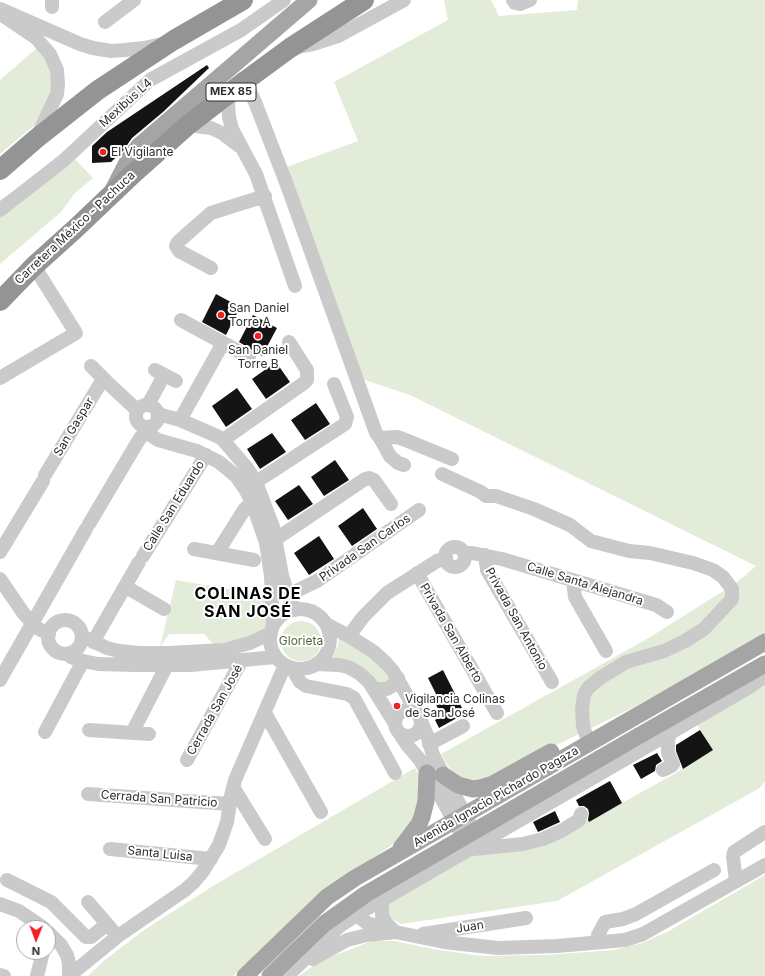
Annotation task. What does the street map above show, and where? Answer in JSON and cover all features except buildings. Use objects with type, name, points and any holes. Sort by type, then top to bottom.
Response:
[{"type":"highway","name":"Carretera México - Pachuca","points":[[0,301],[34,266],[188,125],[290,48],[364,0]]},
{"type":"highway","points":[[0,170],[37,138],[98,90],[232,3]]},
{"type":"main road","points":[[109,197],[129,159],[139,146],[309,0]]},
{"type":"main road","name":"Avenida Ignacio Pichardo Pagaza","points":[[245,976],[327,897],[355,878],[765,642]]},
{"type":"main road","name":"Avenida Ignacio Pichardo Pagaza","points":[[270,976],[308,939],[355,908],[765,664]]},
{"type":"main road","points":[[395,855],[409,838],[422,817],[435,774],[458,785],[473,789],[480,788],[493,784],[586,735],[632,718]]},
{"type":"main road","points":[[327,897],[355,908],[355,878]]},
{"type":"street","points":[[105,22],[134,0]]},
{"type":"street","name":"Mexibús L4","points":[[0,201],[61,155],[143,77],[237,23],[273,0]]},
{"type":"street","name":"Mexibús L4","points":[[0,210],[62,161],[150,80],[241,30],[284,0]]},
{"type":"street","points":[[290,48],[313,44],[338,36],[404,0]]},
{"type":"street","points":[[512,0],[515,3],[520,4],[530,0]]},
{"type":"street","points":[[0,9],[80,44],[93,48],[110,51],[125,50],[144,48],[174,40]]},
{"type":"street","points":[[0,13],[36,38],[50,54],[57,70],[58,84],[56,94],[37,138]]},
{"type":"street","points":[[295,286],[265,196],[256,174],[232,129],[228,104],[238,86],[255,102],[287,185],[376,433],[394,460],[404,465]]},
{"type":"street","points":[[188,125],[211,128],[222,133],[243,149]]},
{"type":"street","points":[[211,268],[179,251],[176,246],[178,242],[211,213],[265,196]]},
{"type":"street","points":[[0,378],[76,333],[34,266]]},
{"type":"street","points":[[181,320],[249,357]]},
{"type":"street","points":[[219,462],[226,444],[307,380],[307,370],[289,342]]},
{"type":"street","points":[[180,420],[223,343]]},
{"type":"street","points":[[91,366],[103,379],[148,409],[180,420],[226,444],[239,458],[256,482],[276,539],[270,643],[284,663],[300,682],[306,686],[347,694],[354,698],[395,773]]},
{"type":"street","points":[[165,376],[148,409],[135,417],[136,421],[158,440],[206,455],[219,462],[236,476],[246,489],[252,502],[275,564],[295,610]]},
{"type":"street","name":"San Gaspar","points":[[0,552],[103,379]]},
{"type":"street","points":[[256,482],[345,424],[347,417],[334,384]]},
{"type":"street","points":[[0,680],[140,438],[145,430],[157,421],[148,409]]},
{"type":"street","points":[[380,438],[397,437],[452,459]]},
{"type":"street","name":"Calle San Eduardo","points":[[88,639],[126,587],[141,559],[206,455]]},
{"type":"street","points":[[442,474],[486,496],[496,496],[534,509],[570,525],[592,541],[629,551],[650,553],[704,566],[718,573],[732,589],[732,599],[704,629],[685,641],[664,651],[626,662],[600,678],[588,688],[584,695],[582,709],[583,726],[586,735]]},
{"type":"street","points":[[276,539],[365,479],[369,478],[374,480],[391,504]]},
{"type":"street","points":[[217,553],[244,510],[252,502]]},
{"type":"street","name":"Privada San Carlos","points":[[288,595],[317,581],[419,510]]},
{"type":"street","name":"Calle Santa Alejandra","points":[[417,573],[437,561],[446,558],[447,552],[451,548],[457,547],[464,552],[472,552],[502,559],[656,605],[666,612]]},
{"type":"street","points":[[194,549],[254,560]]},
{"type":"street","name":"Privada San Antonio","points":[[485,555],[487,570],[552,682]]},
{"type":"street","points":[[349,636],[374,605],[387,593],[417,573]]},
{"type":"street","name":"Privada San Alberto","points":[[417,573],[497,713]]},
{"type":"street","points":[[0,579],[21,610],[32,623],[42,632],[49,634]]},
{"type":"street","points":[[572,580],[575,597],[606,651]]},
{"type":"street","points":[[126,587],[164,609]]},
{"type":"street","points":[[88,639],[82,642],[79,648],[74,652],[63,654],[55,650],[50,643],[49,634],[54,625],[63,620],[74,622],[88,639],[107,648],[127,653],[192,653],[238,647],[272,629],[282,615],[295,610],[304,610],[313,613],[320,617],[326,624],[349,636],[374,652],[386,663],[398,678],[419,717],[433,755],[435,774]]},
{"type":"street","points":[[68,654],[71,657],[82,661],[120,665],[213,664],[242,660],[284,663],[300,669],[309,668],[323,658],[328,650],[330,642],[326,624]]},
{"type":"street","name":"Cerrada San José","points":[[187,760],[242,660]]},
{"type":"street","points":[[45,732],[82,661]]},
{"type":"street","points":[[69,976],[118,936],[185,890],[194,882],[211,859],[224,832],[233,787],[265,713],[284,663]]},
{"type":"street","points":[[316,664],[331,664],[348,667],[365,678],[373,688],[408,746],[435,774],[460,818],[469,839],[524,844],[543,839],[563,830],[579,820],[581,814]]},
{"type":"street","points":[[132,733],[167,665]]},
{"type":"street","name":"Avenida Ignacio Pichardo Pagaza","points":[[292,972],[341,925],[355,908],[382,900],[469,839],[511,825],[748,688],[765,676]]},
{"type":"street","points":[[373,688],[387,688],[395,683],[398,678]]},
{"type":"street","points":[[412,710],[419,717],[421,726],[415,734],[405,736],[397,728],[399,713],[412,710]]},
{"type":"street","points":[[265,713],[322,811]]},
{"type":"street","points":[[429,744],[463,726]]},
{"type":"street","points":[[89,730],[150,734]]},
{"type":"street","points":[[664,770],[673,764],[668,753],[670,733]]},
{"type":"street","points":[[648,746],[656,747],[668,753]]},
{"type":"street","points":[[233,787],[265,839]]},
{"type":"street","name":"Cerrada San Patricio","points":[[88,794],[230,804]]},
{"type":"street","points":[[511,825],[510,833],[512,837],[517,842],[524,844]]},
{"type":"street","points":[[736,881],[733,857],[734,852],[765,832]]},
{"type":"street","name":"Santa Luisa","points":[[110,849],[211,859]]},
{"type":"street","points":[[355,908],[367,923],[397,932],[444,942],[498,948],[557,946],[625,940],[643,934],[765,865]]},
{"type":"street","points":[[598,942],[598,935],[605,922],[623,919],[636,914],[714,870]]},
{"type":"street","points":[[8,880],[51,902],[86,937],[92,937],[107,924]]},
{"type":"street","points":[[382,900],[382,916],[386,923],[397,932]]},
{"type":"street","points":[[88,902],[118,936]]},
{"type":"street","points":[[0,904],[19,911],[32,920]]},
{"type":"street","name":"Juan","points":[[414,936],[526,918]]},
{"type":"street","points":[[292,972],[347,940],[368,935],[397,932]]},
{"type":"street","points":[[56,941],[69,960],[69,976]]},
{"type":"street","points":[[61,946],[79,954],[93,955]]},
{"type":"street","points":[[37,976],[41,960]]},
{"type":"street","points":[[0,975],[4,976]]},
{"type":"green space","points":[[444,0],[491,0],[499,16],[577,10],[578,0],[765,0],[765,635],[634,707],[477,784],[455,777],[441,754],[647,639],[736,583],[756,566],[410,395],[362,379],[287,167],[358,141],[334,82],[448,20]]},
{"type":"green space","points":[[37,48],[46,53],[56,77],[45,116],[0,154],[0,80]]},
{"type":"green space","points":[[72,156],[93,178],[75,193],[61,212],[0,264],[0,200]]},
{"type":"green space","points":[[176,580],[269,596],[270,623],[266,632],[243,641],[214,645],[204,634],[169,634],[160,647]]},
{"type":"green space","name":"Glorieta","points":[[305,621],[312,624],[318,630],[321,641],[320,649],[312,658],[305,661],[297,661],[290,658],[282,649],[281,637],[284,630],[293,622]]},
{"type":"green space","points":[[339,635],[366,653],[392,677],[385,687],[332,660],[338,645]]},
{"type":"green space","points":[[765,681],[765,782],[758,789],[557,901],[401,924],[388,916],[389,901],[473,854],[542,842],[622,803],[683,769],[713,750],[697,724]]},
{"type":"green space","points":[[415,768],[420,777],[422,802],[414,822],[399,840],[316,898],[233,976],[88,976],[105,960],[144,930],[213,886]]},
{"type":"green space","points":[[765,875],[765,976],[299,976],[320,961],[372,941],[395,941],[433,949],[481,956],[546,955],[614,950],[642,943],[667,932]]},
{"type":"place","name":"El Vigilante","points":[[103,152]]},
{"type":"place","name":"San Daniel Torre A","points":[[221,315]]},
{"type":"place","name":"San Daniel Torre B","points":[[258,336]]},
{"type":"place","name":"Vigilancia Colinas de San José","points":[[397,706]]},
{"type":"district","name":"COLINAS DE SAN JOSÉ","points":[[248,603]]}]
